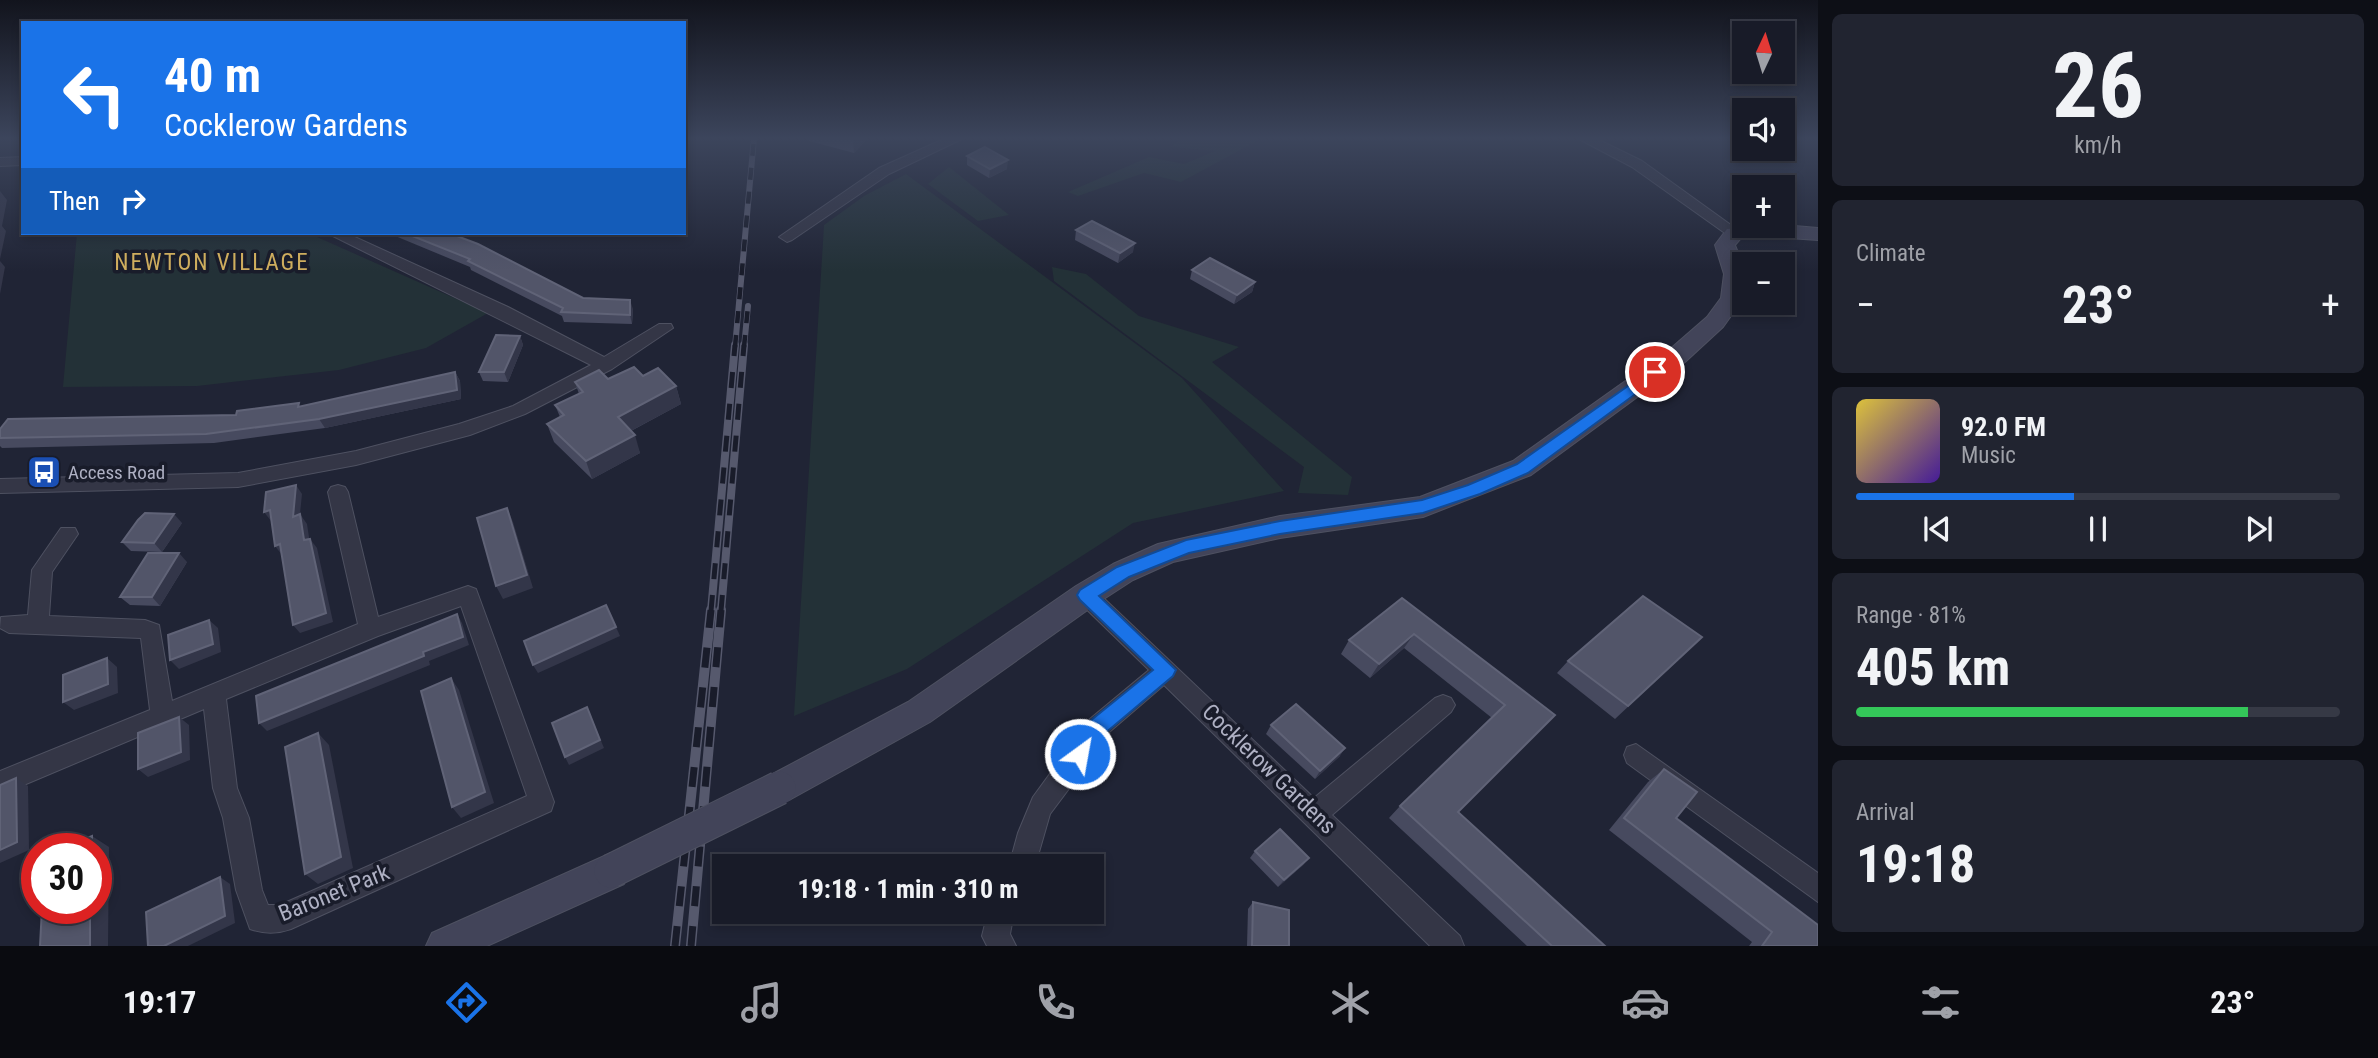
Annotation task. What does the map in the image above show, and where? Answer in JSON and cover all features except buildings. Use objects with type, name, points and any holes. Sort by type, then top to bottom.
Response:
[{"type":"main road","points":[[1795,232],[1818,234]]},
{"type":"main road","points":[[445,946],[611,871],[779,788],[919,712],[1086,595],[1123,572],[1168,552],[1280,527],[1423,507],[1522,468],[1677,356],[1715,322],[1732,299],[1735,274],[1725,245],[1732,236]]},
{"type":"street","points":[[787,237],[868,182]]},
{"type":"street","points":[[1663,182],[1732,232]]},
{"type":"street","points":[[338,235],[502,311],[606,365]]},
{"type":"street","points":[[0,486],[238,480],[343,460],[463,430],[519,410],[606,365],[665,328]]},
{"type":"street","points":[[0,783],[370,629],[338,492]]},
{"type":"street","points":[[38,624],[42,570],[68,534]]},
{"type":"street","name":"Cocklerow Gardens","points":[[1086,595],[1450,946]]},
{"type":"street","name":"Baronet Park","points":[[214,692],[225,788],[236,818],[249,890],[260,919],[281,919],[541,802],[468,596],[370,629]]},
{"type":"street","points":[[9,624],[145,629],[151,632],[162,714]]},
{"type":"street","points":[[1025,854],[1035,816],[1055,780],[1080,754],[1081,741],[1166,670]]},
{"type":"street","points":[[1315,814],[1443,705]]},
{"type":"street","points":[[1636,755],[1818,889]]},
{"type":"street","points":[[998,924],[996,936],[1002,946]]},
{"type":"shaded area","points":[[890,182],[917,182],[1182,378],[1284,491],[1133,523],[907,669],[794,716],[824,225],[864,196]]},
{"type":"shaded area","points":[[968,182],[1009,215],[978,221],[928,184]]},
{"type":"shaded area","points":[[1091,182],[1118,182],[1078,196],[1068,192]]},
{"type":"shaded area","points":[[77,235],[312,235],[488,313],[426,348],[339,370],[197,386],[63,387]]},
{"type":"shaded area","points":[[1052,267],[1086,274],[1139,316],[1239,347],[1212,362],[1352,477],[1348,495],[1298,493],[1304,467],[1054,281]]},
{"type":"railway","points":[[735,347],[750,182]]},
{"type":"railway","points":[[744,347],[748,306]]},
{"type":"railway","points":[[711,611],[735,345]]},
{"type":"railway","points":[[721,611],[744,345]]},
{"type":"railway","points":[[675,946],[711,610]]},
{"type":"railway","points":[[691,946],[721,610]]},
{"type":"place","name":"Access Road","points":[[44,472]]},
{"type":"district","name":"NEWTON VILLAGE","points":[[212,262]]},
{"type":"route","points":[[1080,754],[1081,741],[1166,670],[1086,595],[1123,572],[1168,552],[1205,541],[1280,527],[1423,507],[1474,489],[1522,468],[1655,372]]}]
